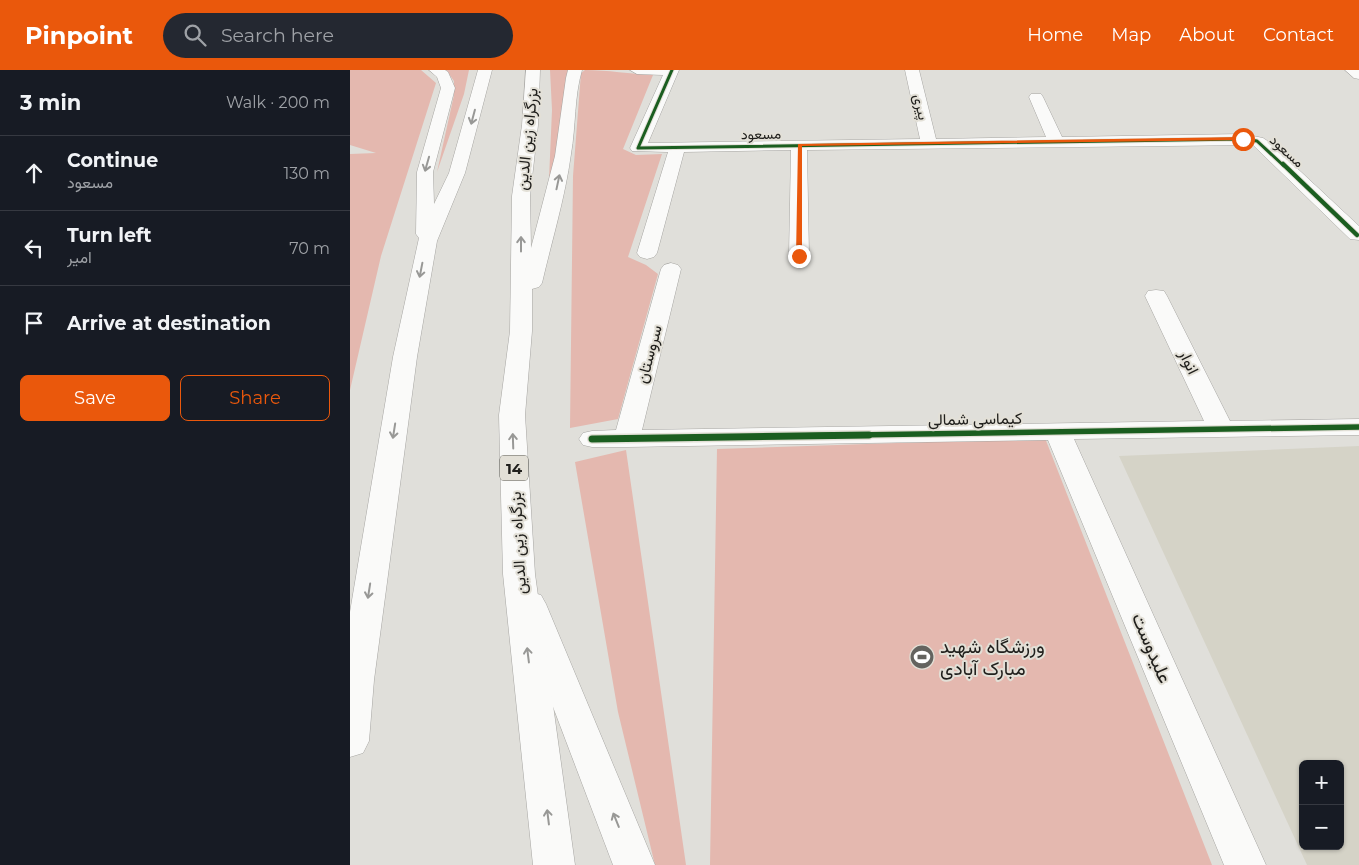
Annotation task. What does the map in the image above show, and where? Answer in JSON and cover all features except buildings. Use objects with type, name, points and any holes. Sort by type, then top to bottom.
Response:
[{"type":"main road","points":[[350,741],[356,680],[405,358],[427,241],[425,172],[448,88],[443,75],[436,70]]},
{"type":"main road","points":[[427,241],[457,173],[486,70]]},
{"type":"main road","name":"بزرگراه زین الدین","points":[[533,70],[530,125],[521,196],[521,331],[512,416],[518,574],[554,865]]},
{"type":"main road","points":[[521,331],[567,136],[569,92],[575,70]]},
{"type":"main road","points":[[637,70],[672,71]]},
{"type":"main road","name":"پیری","points":[[912,70],[929,143]]},
{"type":"main road","points":[[1352,70],[1359,75]]},
{"type":"main road","name":"مسعود","points":[[672,71],[638,148],[1243,139],[1257,141],[1263,145],[1357,235]]},
{"type":"main road","points":[[1036,97],[1056,142]]},
{"type":"main road","points":[[799,145],[799,256]]},
{"type":"main road","points":[[647,252],[677,148]]},
{"type":"main road","name":"سروستان","points":[[627,438],[671,269]]},
{"type":"main road","name":"انوار","points":[[1156,296],[1221,429]]},
{"type":"main road","name":"کیماسی شمالی","points":[[592,439],[1359,427]]},
{"type":"main road","name":"علیدوست","points":[[1058,432],[1245,865]]},
{"type":"main road","points":[[518,574],[634,865]]},
{"type":"shaded area","points":[[350,70],[421,70],[436,83],[381,256],[350,390],[350,154],[376,153],[350,145]]},
{"type":"shaded area","points":[[446,70],[469,70],[464,94],[437,172],[454,95],[454,81]]},
{"type":"shaded area","points":[[550,70],[571,70],[558,150],[549,179],[552,110]]},
{"type":"shaded area","points":[[585,70],[653,75],[623,149],[636,155],[662,154],[628,257],[646,265],[658,274],[618,419],[570,428],[573,176],[581,73]]},
{"type":"shaded area","name":"ورزشگاه شهید مبارک آبادی","points":[[1045,438],[1212,865],[710,865],[717,449]]},
{"type":"shaded area","points":[[1359,446],[1359,865],[1307,865],[1300,850],[1344,850],[1344,760],[1299,760],[1299,848],[1119,456]]},
{"type":"shaded area","points":[[626,450],[686,865],[655,865],[618,712],[575,462]]},
{"type":"cycle path","points":[[672,70],[638,148],[1243,139],[1257,141],[1263,145],[1357,235]]},
{"type":"cycle path","points":[[592,439],[1359,427]]},
{"type":"place","name":"ورزشگاه شهید مبارک آبادی","points":[[922,657]]},
{"type":"route","points":[[799,256],[799,145],[1243,139]]}]
